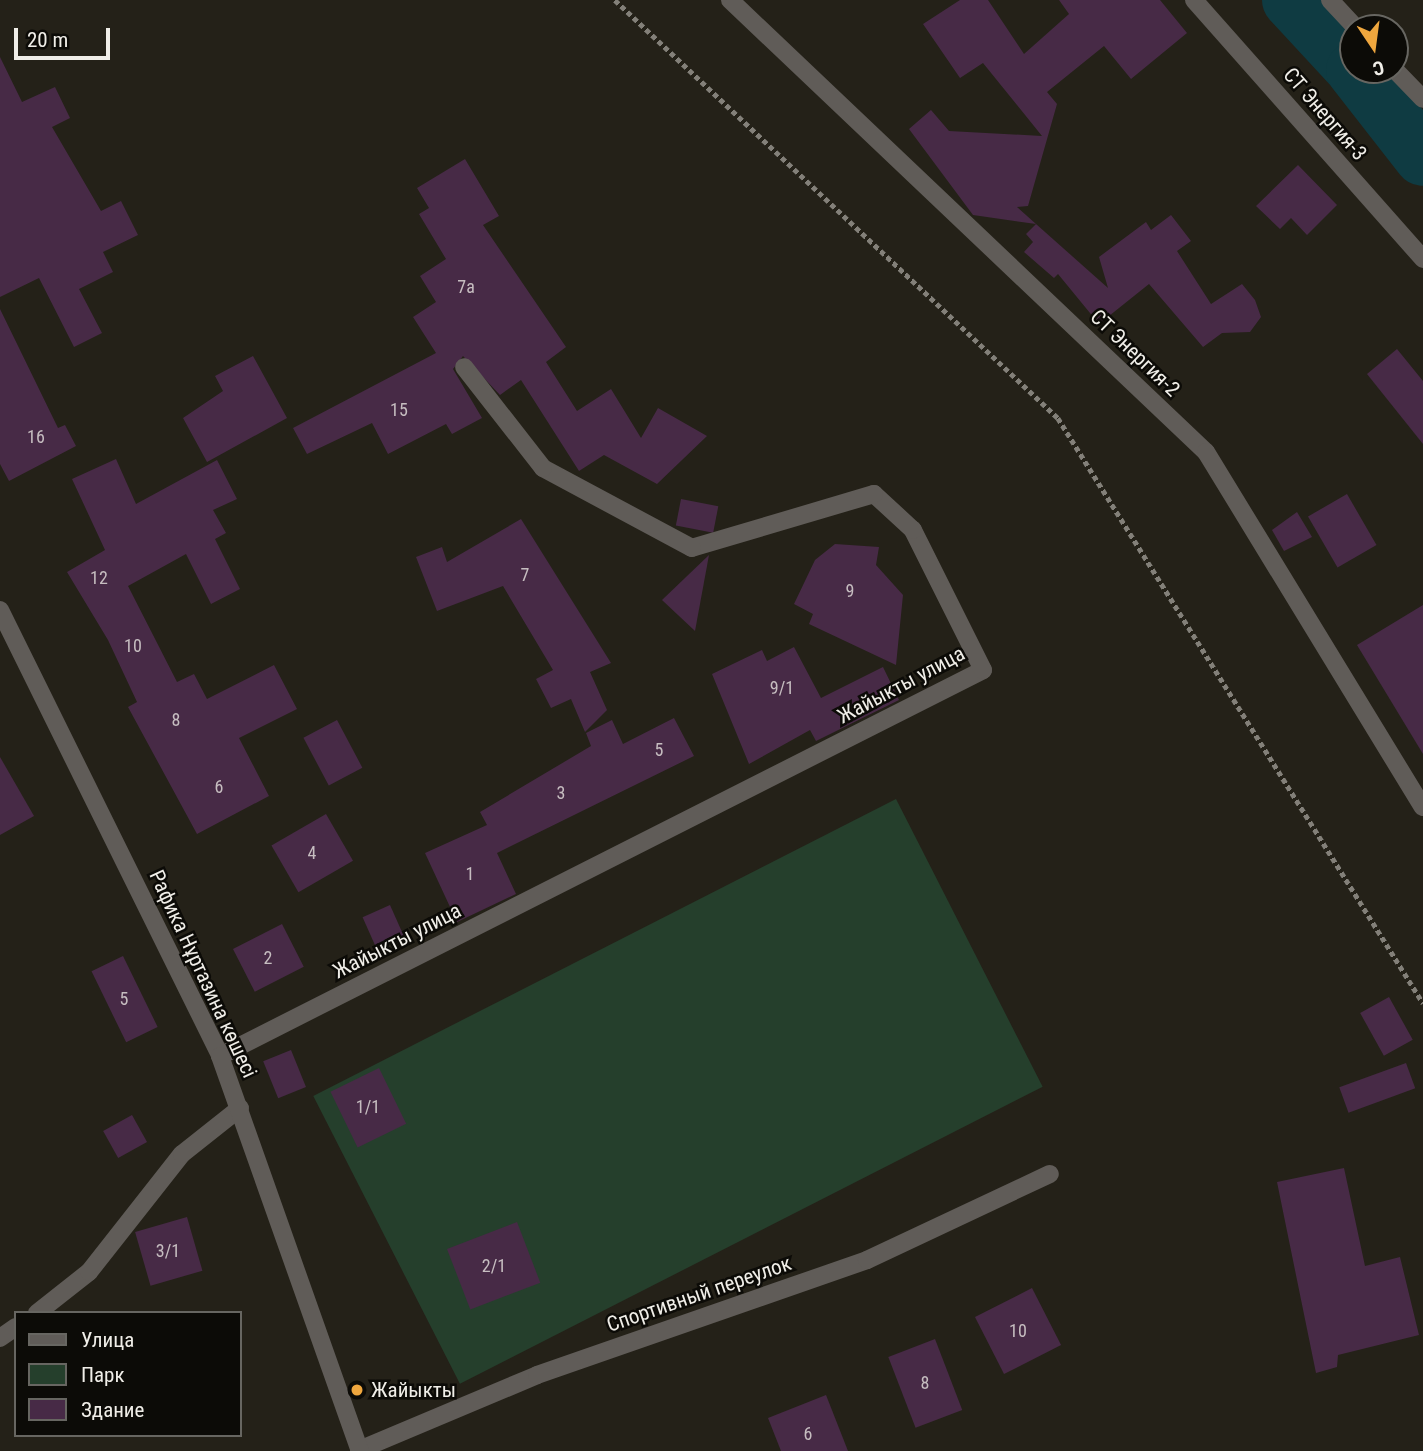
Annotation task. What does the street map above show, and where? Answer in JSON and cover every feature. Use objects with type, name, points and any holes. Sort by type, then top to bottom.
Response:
[{"type":"street","name":"СТ Энергия-2","points":[[730,0],[1206,452],[1423,807]]},
{"type":"street","name":"СТ Энергия-3","points":[[1194,0],[1423,259]]},
{"type":"street","points":[[1330,0],[1343,14]]},
{"type":"street","points":[[1409,84],[1423,99]]},
{"type":"street","name":"Жайыкты улица","points":[[220,1056],[983,670],[913,530],[874,494],[692,548],[543,468],[464,367]]},
{"type":"street","name":"Рафика Нұртазина көшесі","points":[[0,610],[220,1056],[360,1450]]},
{"type":"street","points":[[40,1311],[89,1272],[182,1154],[240,1108]]},
{"type":"street","name":"Спортивный переулок","points":[[360,1450],[537,1376],[867,1260],[1050,1174]]},
{"type":"path","points":[[615,0],[1037,400],[1082,449],[1181,624],[1423,1003]]},
{"type":"green space","points":[[896,799],[1043,1087],[460,1384],[313,1096]]},
{"type":"building","points":[[960,0],[988,0],[1024,54],[1069,14],[1059,0],[1160,0],[1187,33],[1131,79],[1104,46],[1047,92],[1057,104],[1028,206],[1017,207],[1036,224],[973,215],[909,129],[931,110],[949,131],[1042,136],[983,63],[960,78],[923,24]]},
{"type":"building","points":[[0,57],[22,102],[55,87],[70,118],[52,127],[101,211],[121,201],[138,235],[103,252],[113,272],[79,289],[102,333],[74,347],[39,278],[0,297]]},
{"type":"building","points":[[465,159],[499,216],[483,225],[566,347],[546,362],[577,411],[611,389],[641,438],[658,408],[707,436],[657,484],[604,455],[579,471],[521,380],[500,395],[463,356],[453,369],[482,418],[452,434],[446,424],[388,454],[372,423],[307,454],[293,428],[436,353],[413,317],[436,302],[420,276],[446,259],[419,214],[429,208],[417,188]]},
{"type":"building","points":[[1298,165],[1337,205],[1307,235],[1291,218],[1280,229],[1256,206]]},
{"type":"building","points":[[1171,215],[1191,241],[1177,251],[1211,304],[1242,284],[1255,300],[1261,317],[1250,332],[1222,333],[1203,347],[1149,284],[1099,324],[1058,274],[1054,278],[1024,252],[1033,242],[1026,234],[1036,224],[1108,288],[1099,257],[1146,222],[1151,230]]},
{"type":"building","points":[[0,309],[58,428],[65,425],[76,446],[9,481],[0,464]]},
{"type":"building","points":[[1397,349],[1423,381],[1423,444],[1367,374]]},
{"type":"building","points":[[253,356],[287,418],[207,462],[183,418],[223,391],[215,376]]},
{"type":"building","points":[[116,459],[136,504],[217,460],[237,499],[213,510],[226,533],[215,539],[240,589],[211,604],[186,554],[128,586],[177,682],[194,674],[207,699],[274,665],[297,709],[239,738],[269,796],[197,834],[128,707],[137,702],[108,640],[67,572],[105,550],[72,479]]},
{"type":"building","points":[[1347,494],[1376,545],[1338,568],[1308,516]]},
{"type":"building","points":[[681,499],[718,506],[713,533],[676,526]]},
{"type":"building","points":[[1297,512],[1312,537],[1284,551],[1272,530]]},
{"type":"building","points":[[521,519],[611,663],[590,672],[607,710],[585,732],[571,699],[551,708],[536,679],[553,670],[503,586],[437,611],[416,557],[442,547],[447,562]]},
{"type":"building","points":[[835,544],[879,547],[876,565],[903,595],[896,665],[809,624],[813,614],[794,604],[815,560]]},
{"type":"building","points":[[709,555],[695,631],[662,600]]},
{"type":"building","points":[[1423,605],[1423,754],[1357,645]]},
{"type":"building","points":[[794,647],[821,698],[883,667],[899,700],[816,741],[810,730],[749,764],[712,674],[762,650],[767,661]]},
{"type":"building","points":[[674,718],[694,756],[497,853],[516,894],[457,922],[425,853],[487,825],[480,812],[591,746],[586,733],[612,720],[623,744]]},
{"type":"building","points":[[337,720],[362,768],[329,786],[303,738]]},
{"type":"building","points":[[0,757],[34,816],[0,835]]},
{"type":"building","points":[[326,814],[353,861],[298,892],[271,846]]},
{"type":"building","points":[[390,905],[404,937],[377,949],[363,917]]},
{"type":"building","points":[[282,924],[304,967],[255,992],[233,949]]},
{"type":"building","points":[[123,956],[158,1027],[126,1042],[92,971]]},
{"type":"building","points":[[1389,997],[1413,1040],[1384,1056],[1360,1013]]},
{"type":"building","points":[[291,1050],[306,1087],[278,1098],[263,1061]]},
{"type":"building","points":[[1406,1063],[1415,1088],[1349,1113],[1339,1087]]},
{"type":"building","points":[[379,1068],[406,1124],[358,1147],[330,1092]]},
{"type":"building","points":[[132,1115],[147,1142],[118,1158],[103,1131]]},
{"type":"building","points":[[1344,1168],[1365,1266],[1400,1257],[1419,1335],[1338,1355],[1337,1367],[1316,1373],[1277,1182]]},
{"type":"building","points":[[187,1217],[202,1271],[151,1286],[135,1232]]},
{"type":"building","points":[[517,1222],[540,1283],[470,1310],[447,1249]]},
{"type":"building","points":[[1032,1288],[1061,1345],[1004,1374],[975,1317]]},
{"type":"building","points":[[935,1339],[962,1410],[916,1428],[888,1357]]},
{"type":"building","points":[[826,1395],[848,1451],[781,1451],[768,1418]]},
{"type":"waterway","points":[[1291,0],[1339,52]]},
{"type":"waterway","points":[[1366,84],[1423,157]]},
{"type":"place","name":"Жайыкты","points":[[357,1390]]}]
